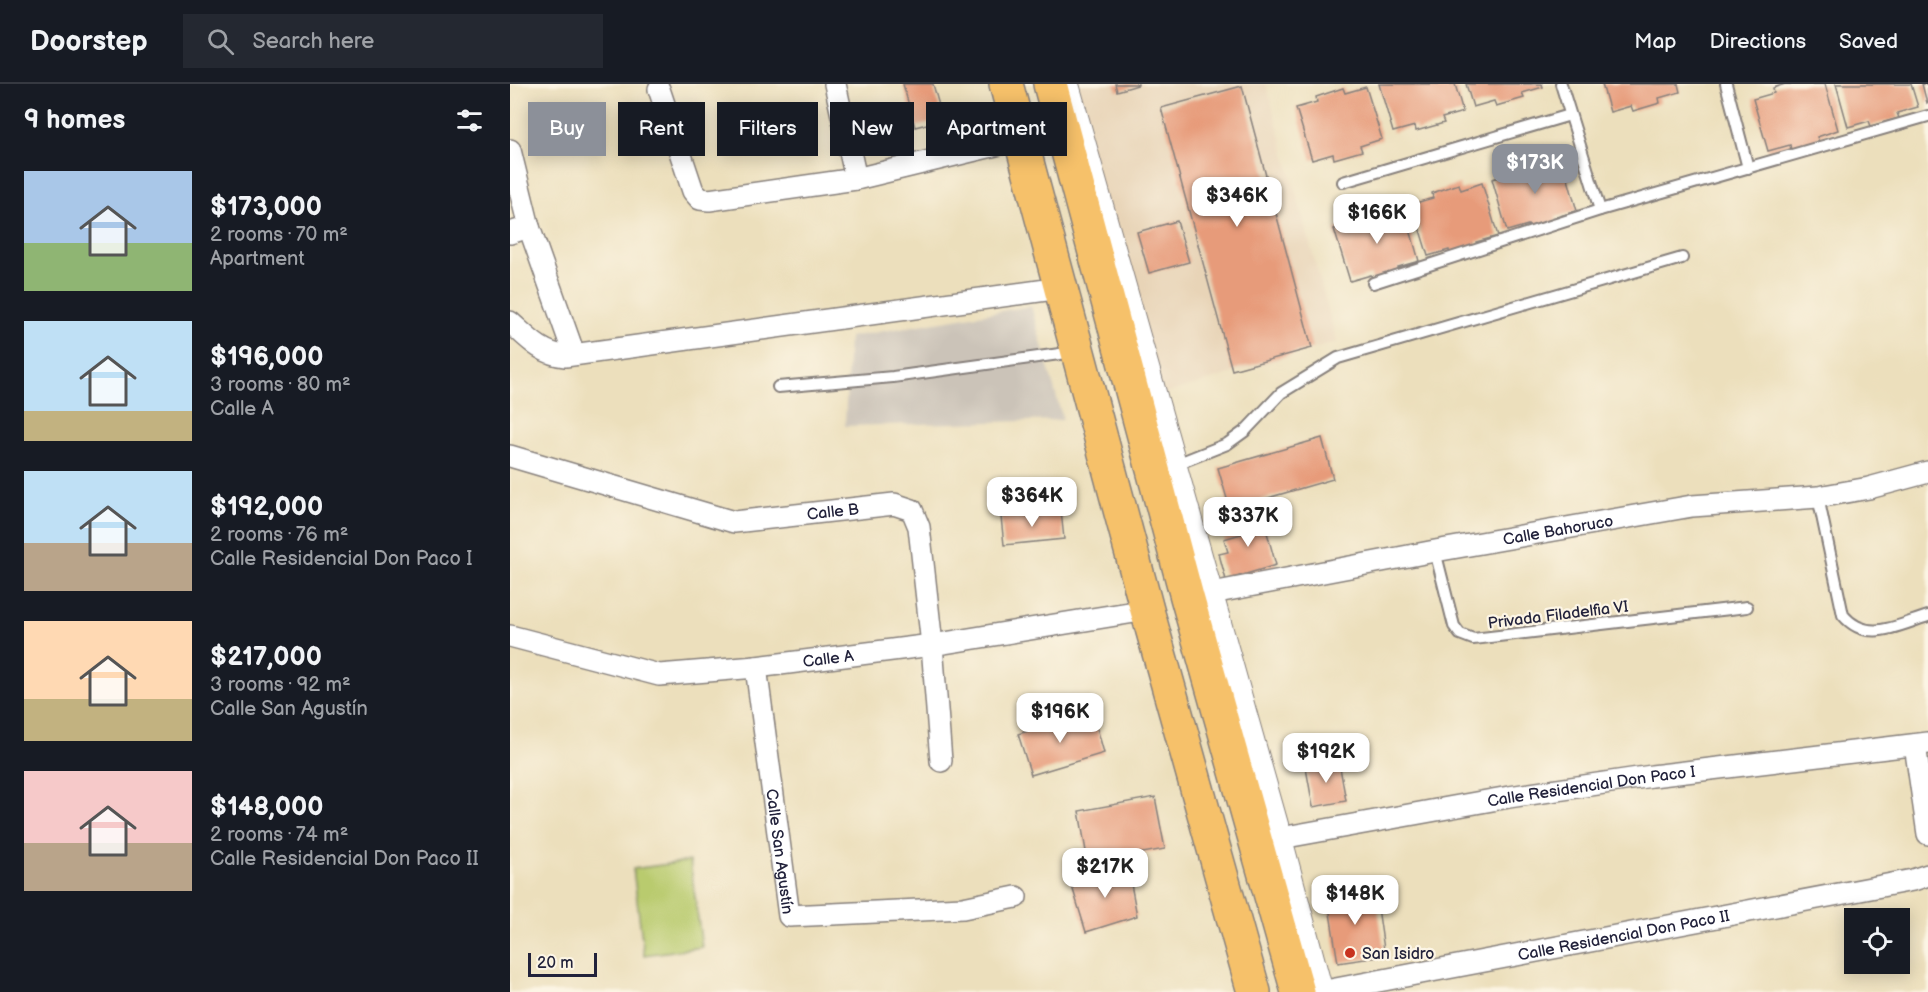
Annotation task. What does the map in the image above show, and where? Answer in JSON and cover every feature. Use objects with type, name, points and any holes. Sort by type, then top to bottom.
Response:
[{"type":"main road","points":[[1006,84],[1011,102]]},
{"type":"main road","points":[[1050,84],[1268,841],[1298,992]]},
{"type":"main road","points":[[1026,156],[1147,610],[1254,992]]},
{"type":"street","points":[[835,84],[856,179]]},
{"type":"street","points":[[1066,84],[1173,465],[1198,595]]},
{"type":"street","points":[[659,89],[693,191],[700,199],[709,200],[856,179],[954,156]]},
{"type":"street","points":[[510,150],[520,230],[574,354]]},
{"type":"street","points":[[510,322],[544,351],[565,356],[1061,288]]},
{"type":"street","name":"Calle B","points":[[510,456],[734,522],[894,504],[912,510],[919,527],[932,645],[941,761]]},
{"type":"street","name":"Calle Bahoruco","points":[[1198,595],[1692,506],[1818,496],[1869,488],[1928,472]]},
{"type":"street","name":"Calle A","points":[[510,636],[659,675],[756,667],[932,645],[1147,610]]},
{"type":"street","name":"Calle San Agustín","points":[[756,667],[789,916],[963,908],[1016,897]]},
{"type":"street","points":[[1921,744],[1928,834]]},
{"type":"street","name":"Calle Residencial Don Paco I","points":[[1268,841],[1498,799],[1653,776],[1921,744]]},
{"type":"street","points":[[1268,841],[1320,992]]},
{"type":"street","name":"Calle Residencial Don Paco II","points":[[1320,992],[1913,880],[1928,875]]},
{"type":"lane","points":[[1561,84],[1600,210]]},
{"type":"lane","points":[[1726,84],[1748,168]]},
{"type":"lane","points":[[1343,182],[1570,115]]},
{"type":"lane","points":[[1373,283],[1600,210],[1928,116]]},
{"type":"lane","points":[[1173,465],[1227,444],[1245,431],[1281,393],[1338,358],[1682,258]]},
{"type":"lane","points":[[778,387],[892,377],[1078,351]]},
{"type":"lane","points":[[1818,496],[1843,615],[1850,624],[1877,631],[1928,616]]},
{"type":"lane","name":"Privada Filadelfia VI","points":[[1435,551],[1454,626],[1460,634],[1473,639],[1747,606]]},
{"type":"shaded area","points":[[1051,84],[1266,84],[1337,342],[1134,403],[1067,145],[1067,102],[1056,102]]},
{"type":"shaded area","points":[[1031,306],[1063,420],[845,426],[849,337]]},
{"type":"green space","points":[[690,861],[702,947],[644,955],[633,869]]},
{"type":"building","points":[[903,84],[933,84],[938,102],[926,102],[926,124],[915,127],[914,102],[908,102]]},
{"type":"building","points":[[1115,84],[1138,84],[1138,85],[1117,91]]},
{"type":"building","points":[[1379,84],[1455,84],[1463,112],[1442,118],[1444,123],[1416,131],[1415,126],[1393,132]]},
{"type":"building","points":[[1466,84],[1542,84],[1543,87],[1522,93],[1524,98],[1496,106],[1494,101],[1473,107]]},
{"type":"building","points":[[1602,84],[1678,84],[1680,92],[1659,98],[1660,103],[1633,111],[1631,106],[1610,112]]},
{"type":"building","points":[[1785,84],[1825,84],[1838,130],[1817,137],[1819,142],[1791,150],[1790,145],[1768,151],[1753,99],[1774,93],[1773,88]]},
{"type":"building","points":[[1836,84],[1911,84],[1918,107],[1897,113],[1899,118],[1871,126],[1869,121],[1848,127]]},
{"type":"building","points":[[1922,84],[1928,84],[1927,103]]},
{"type":"building","points":[[1242,86],[1312,348],[1232,370],[1161,108]]},
{"type":"building","points":[[1366,87],[1382,139],[1360,146],[1362,151],[1334,159],[1333,154],[1312,160],[1296,108],[1317,102],[1316,97],[1343,88],[1345,93]]},
{"type":"building","points":[[1562,158],[1577,211],[1556,217],[1557,222],[1530,230],[1528,225],[1507,231],[1492,179],[1513,173],[1511,168],[1539,159],[1540,164]]},
{"type":"building","points":[[1482,183],[1498,236],[1476,242],[1478,247],[1450,255],[1449,250],[1428,256],[1412,204],[1433,198],[1432,193],[1459,184],[1461,190]]},
{"type":"building","points":[[1404,208],[1419,261],[1398,267],[1400,272],[1372,280],[1371,275],[1350,281],[1334,229],[1355,223],[1354,218],[1381,209],[1383,215]]},
{"type":"building","points":[[1177,221],[1189,262],[1149,273],[1137,232]]},
{"type":"building","points":[[1322,438],[1333,479],[1230,509],[1218,468]]},
{"type":"building","points":[[1061,511],[1064,539],[1004,545],[1001,517]]},
{"type":"building","points":[[1261,511],[1276,565],[1226,580],[1219,554],[1228,552],[1224,539],[1241,534],[1236,518]]},
{"type":"building","points":[[1081,715],[1085,727],[1096,724],[1104,753],[1031,775],[1018,734]]},
{"type":"building","points":[[1339,762],[1346,801],[1313,807],[1306,768]]},
{"type":"building","points":[[1155,797],[1165,849],[1088,863],[1079,811]]},
{"type":"building","points":[[1122,867],[1127,882],[1131,884],[1137,916],[1086,932],[1071,883]]},
{"type":"building","points":[[1367,887],[1370,909],[1378,908],[1385,956],[1338,963],[1327,894]]},
{"type":"place","name":"San Isidro","points":[[1350,953]]}]
